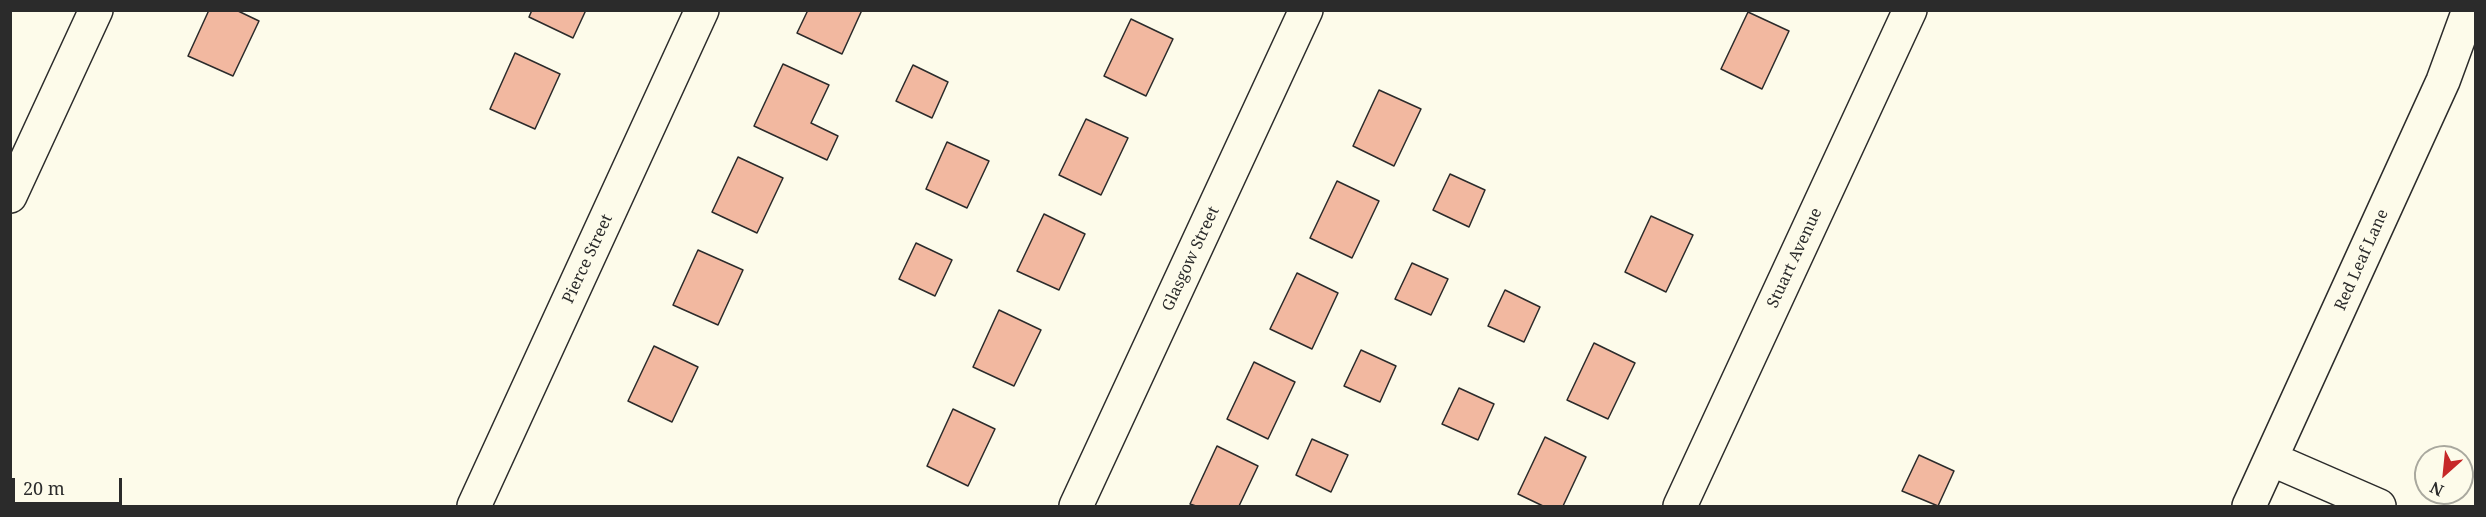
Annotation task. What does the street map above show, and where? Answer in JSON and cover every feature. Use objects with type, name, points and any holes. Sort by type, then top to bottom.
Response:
[{"type":"street","points":[[10,196],[96,10]]},
{"type":"street","name":"Pierce Street","points":[[474,507],[702,10]]},
{"type":"street","name":"Glasgow Street","points":[[1076,507],[1306,10]]},
{"type":"street","name":"Stuart Avenue","points":[[1680,507],[1910,10]]},
{"type":"street","name":"Red Leaf Lane","points":[[2249,507],[2443,81],[2469,10]]},
{"type":"street","points":[[2271,459],[2379,507]]},
{"type":"building","points":[[209,10],[236,10],[259,21],[233,76],[188,56]]},
{"type":"building","points":[[532,10],[586,10],[573,38],[529,17]]},
{"type":"building","points":[[808,10],[862,10],[842,54],[797,33]]},
{"type":"building","points":[[1748,12],[1789,31],[1762,89],[1721,69]]},
{"type":"building","points":[[1131,19],[1173,39],[1146,96],[1104,76]]},
{"type":"building","points":[[515,53],[560,74],[535,129],[490,109]]},
{"type":"building","points":[[783,64],[829,85],[811,123],[838,136],[827,160],[754,126]]},
{"type":"building","points":[[913,65],[948,82],[932,118],[896,101]]},
{"type":"building","points":[[1379,90],[1421,109],[1394,166],[1353,146]]},
{"type":"building","points":[[1086,119],[1128,138],[1101,195],[1059,175]]},
{"type":"building","points":[[947,142],[989,161],[967,208],[926,189]]},
{"type":"building","points":[[738,157],[783,178],[757,233],[712,212]]},
{"type":"building","points":[[1450,174],[1485,190],[1469,227],[1433,210]]},
{"type":"building","points":[[1337,181],[1379,201],[1352,258],[1310,238]]},
{"type":"building","points":[[1044,214],[1085,234],[1059,290],[1017,271]]},
{"type":"building","points":[[1651,216],[1693,235],[1666,292],[1625,272]]},
{"type":"building","points":[[916,243],[952,260],[935,296],[899,279]]},
{"type":"building","points":[[698,250],[743,270],[718,325],[673,305]]},
{"type":"building","points":[[1412,263],[1448,279],[1431,315],[1395,299]]},
{"type":"building","points":[[1297,273],[1338,293],[1312,349],[1270,329]]},
{"type":"building","points":[[1505,290],[1540,307],[1524,342],[1488,326]]},
{"type":"building","points":[[999,310],[1041,330],[1014,386],[973,367]]},
{"type":"building","points":[[1594,343],[1635,363],[1608,419],[1567,400]]},
{"type":"building","points":[[654,346],[698,367],[672,422],[628,401]]},
{"type":"building","points":[[1361,350],[1396,366],[1380,402],[1344,386]]},
{"type":"building","points":[[1254,362],[1295,382],[1268,439],[1227,419]]},
{"type":"building","points":[[1459,388],[1494,404],[1478,440],[1442,424]]},
{"type":"building","points":[[953,409],[995,429],[968,486],[927,466]]},
{"type":"building","points":[[1545,437],[1586,457],[1563,506],[1543,506],[1518,494]]},
{"type":"building","points":[[1312,439],[1348,455],[1331,492],[1296,475]]},
{"type":"building","points":[[1217,446],[1258,466],[1239,506],[1190,504]]},
{"type":"building","points":[[1919,455],[1954,471],[1938,506],[1902,491]]}]
